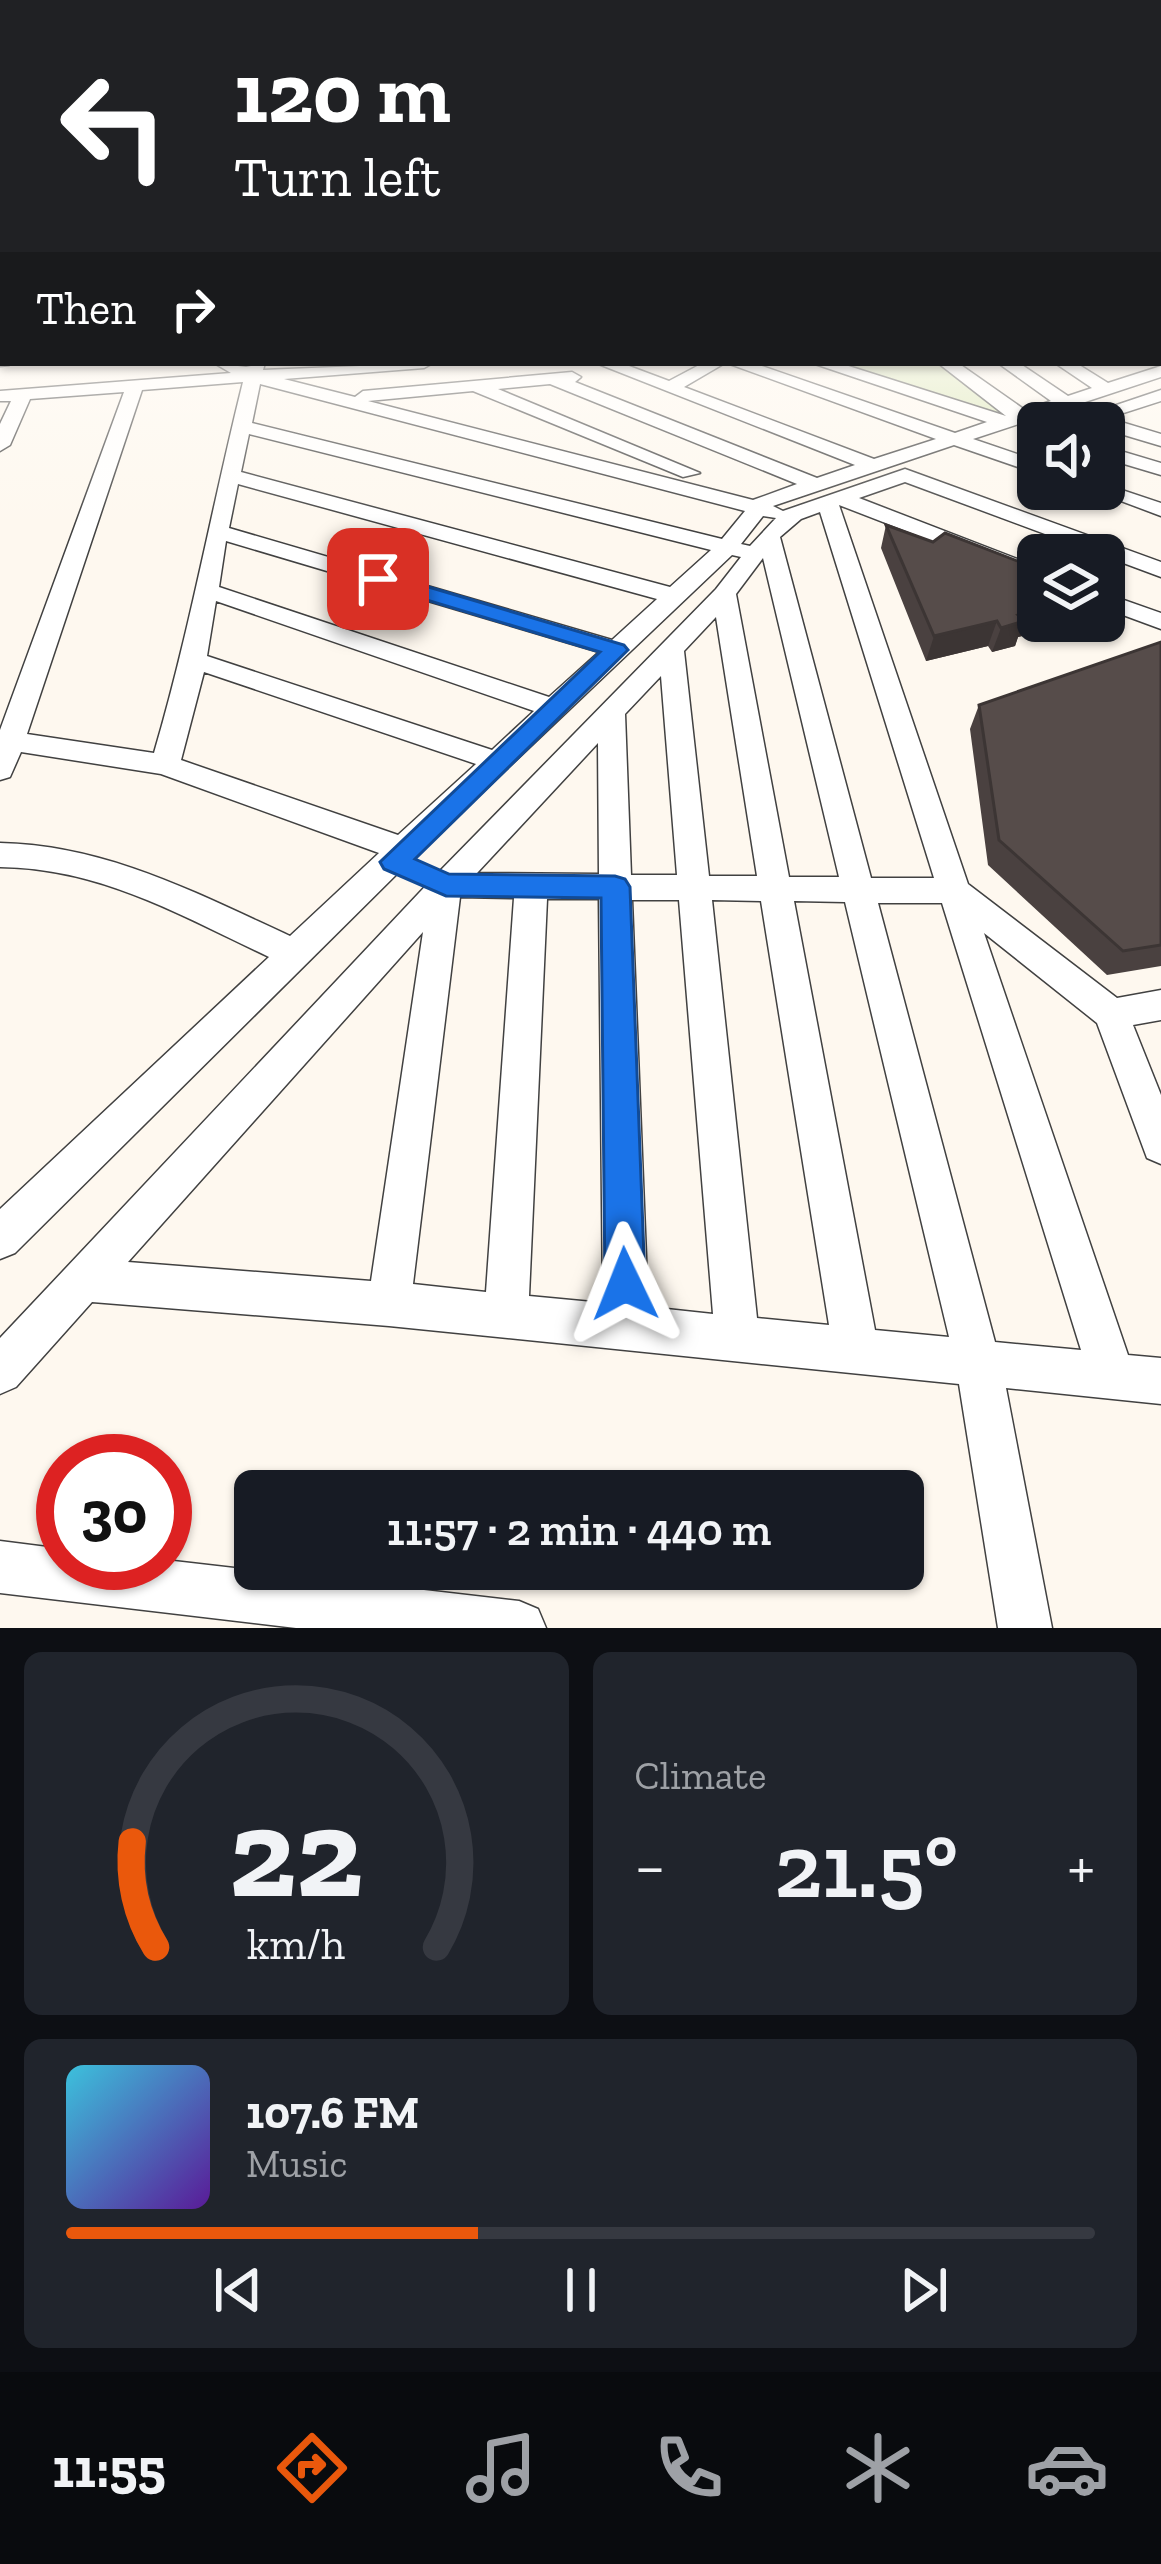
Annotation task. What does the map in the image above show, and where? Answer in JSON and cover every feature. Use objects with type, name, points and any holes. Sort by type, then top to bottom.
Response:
[{"type":"street","points":[[0,396],[226,374]]},
{"type":"street","points":[[165,766],[194,659],[217,531],[255,374]]},
{"type":"street","points":[[268,374],[533,448],[761,527]]},
{"type":"street","points":[[342,398],[587,374]]},
{"type":"street","points":[[633,374],[872,465]]},
{"type":"street","points":[[669,388],[695,374]]},
{"type":"street","points":[[767,374],[1017,461]]},
{"type":"street","points":[[857,374],[1017,422]]},
{"type":"street","points":[[960,374],[1017,420]]},
{"type":"street","points":[[1021,374],[1059,402]]},
{"type":"street","points":[[1078,374],[1110,400],[1161,406]]},
{"type":"street","points":[[1105,402],[1147,376]]},
{"type":"street","points":[[553,379],[826,494],[1017,566]]},
{"type":"street","points":[[0,770],[7,739],[135,386]]},
{"type":"street","points":[[476,386],[761,527],[860,890],[978,1363],[1025,1628]]},
{"type":"street","points":[[403,391],[533,448]]},
{"type":"street","points":[[0,445],[23,394]]},
{"type":"street","points":[[242,426],[761,527]]},
{"type":"street","points":[[826,494],[905,476],[967,444],[1017,426]]},
{"type":"street","points":[[1125,429],[1161,440]]},
{"type":"street","points":[[0,1238],[674,596],[761,527],[872,465],[967,444]]},
{"type":"street","points":[[1125,458],[1161,469]]},
{"type":"street","points":[[231,476],[674,596]]},
{"type":"street","points":[[905,476],[1161,570]]},
{"type":"street","points":[[826,494],[1112,1376]]},
{"type":"street","points":[[1125,498],[1161,510]]},
{"type":"street","points":[[0,1371],[446,885],[670,645],[724,594],[761,527]]},
{"type":"street","points":[[217,531],[616,650]]},
{"type":"street","points":[[206,590],[553,708]]},
{"type":"street","points":[[724,594],[856,1351]]},
{"type":"street","points":[[1125,608],[1161,622]]},
{"type":"street","points":[[670,645],[736,1339]]},
{"type":"street","points":[[194,659],[496,761]]},
{"type":"street","points":[[611,712],[626,1328]]},
{"type":"street","points":[[7,739],[165,766],[399,855],[446,885],[954,891],[1112,1014],[1161,1145]]},
{"type":"street","points":[[0,855],[33,853],[108,871],[296,954]]},
{"type":"street","points":[[389,1304],[446,885]]},
{"type":"street","points":[[506,1316],[531,886]]},
{"type":"street","points":[[1112,1014],[1161,1005]]},
{"type":"street","points":[[82,1280],[389,1304],[1161,1381]]},
{"type":"street","points":[[0,1567],[519,1628]]},
{"type":"green space","points":[[870,374],[956,374],[1010,412],[1004,415]]},
{"type":"building","points":[[886,525],[933,542],[945,533],[1017,561],[1017,623],[1001,628],[997,621],[934,636]]},
{"type":"building","points":[[1161,642],[1161,945],[1123,951],[999,840],[979,705]]},
{"type":"route","points":[[378,579],[616,650],[394,862],[446,885],[615,887],[625,1284]]}]
